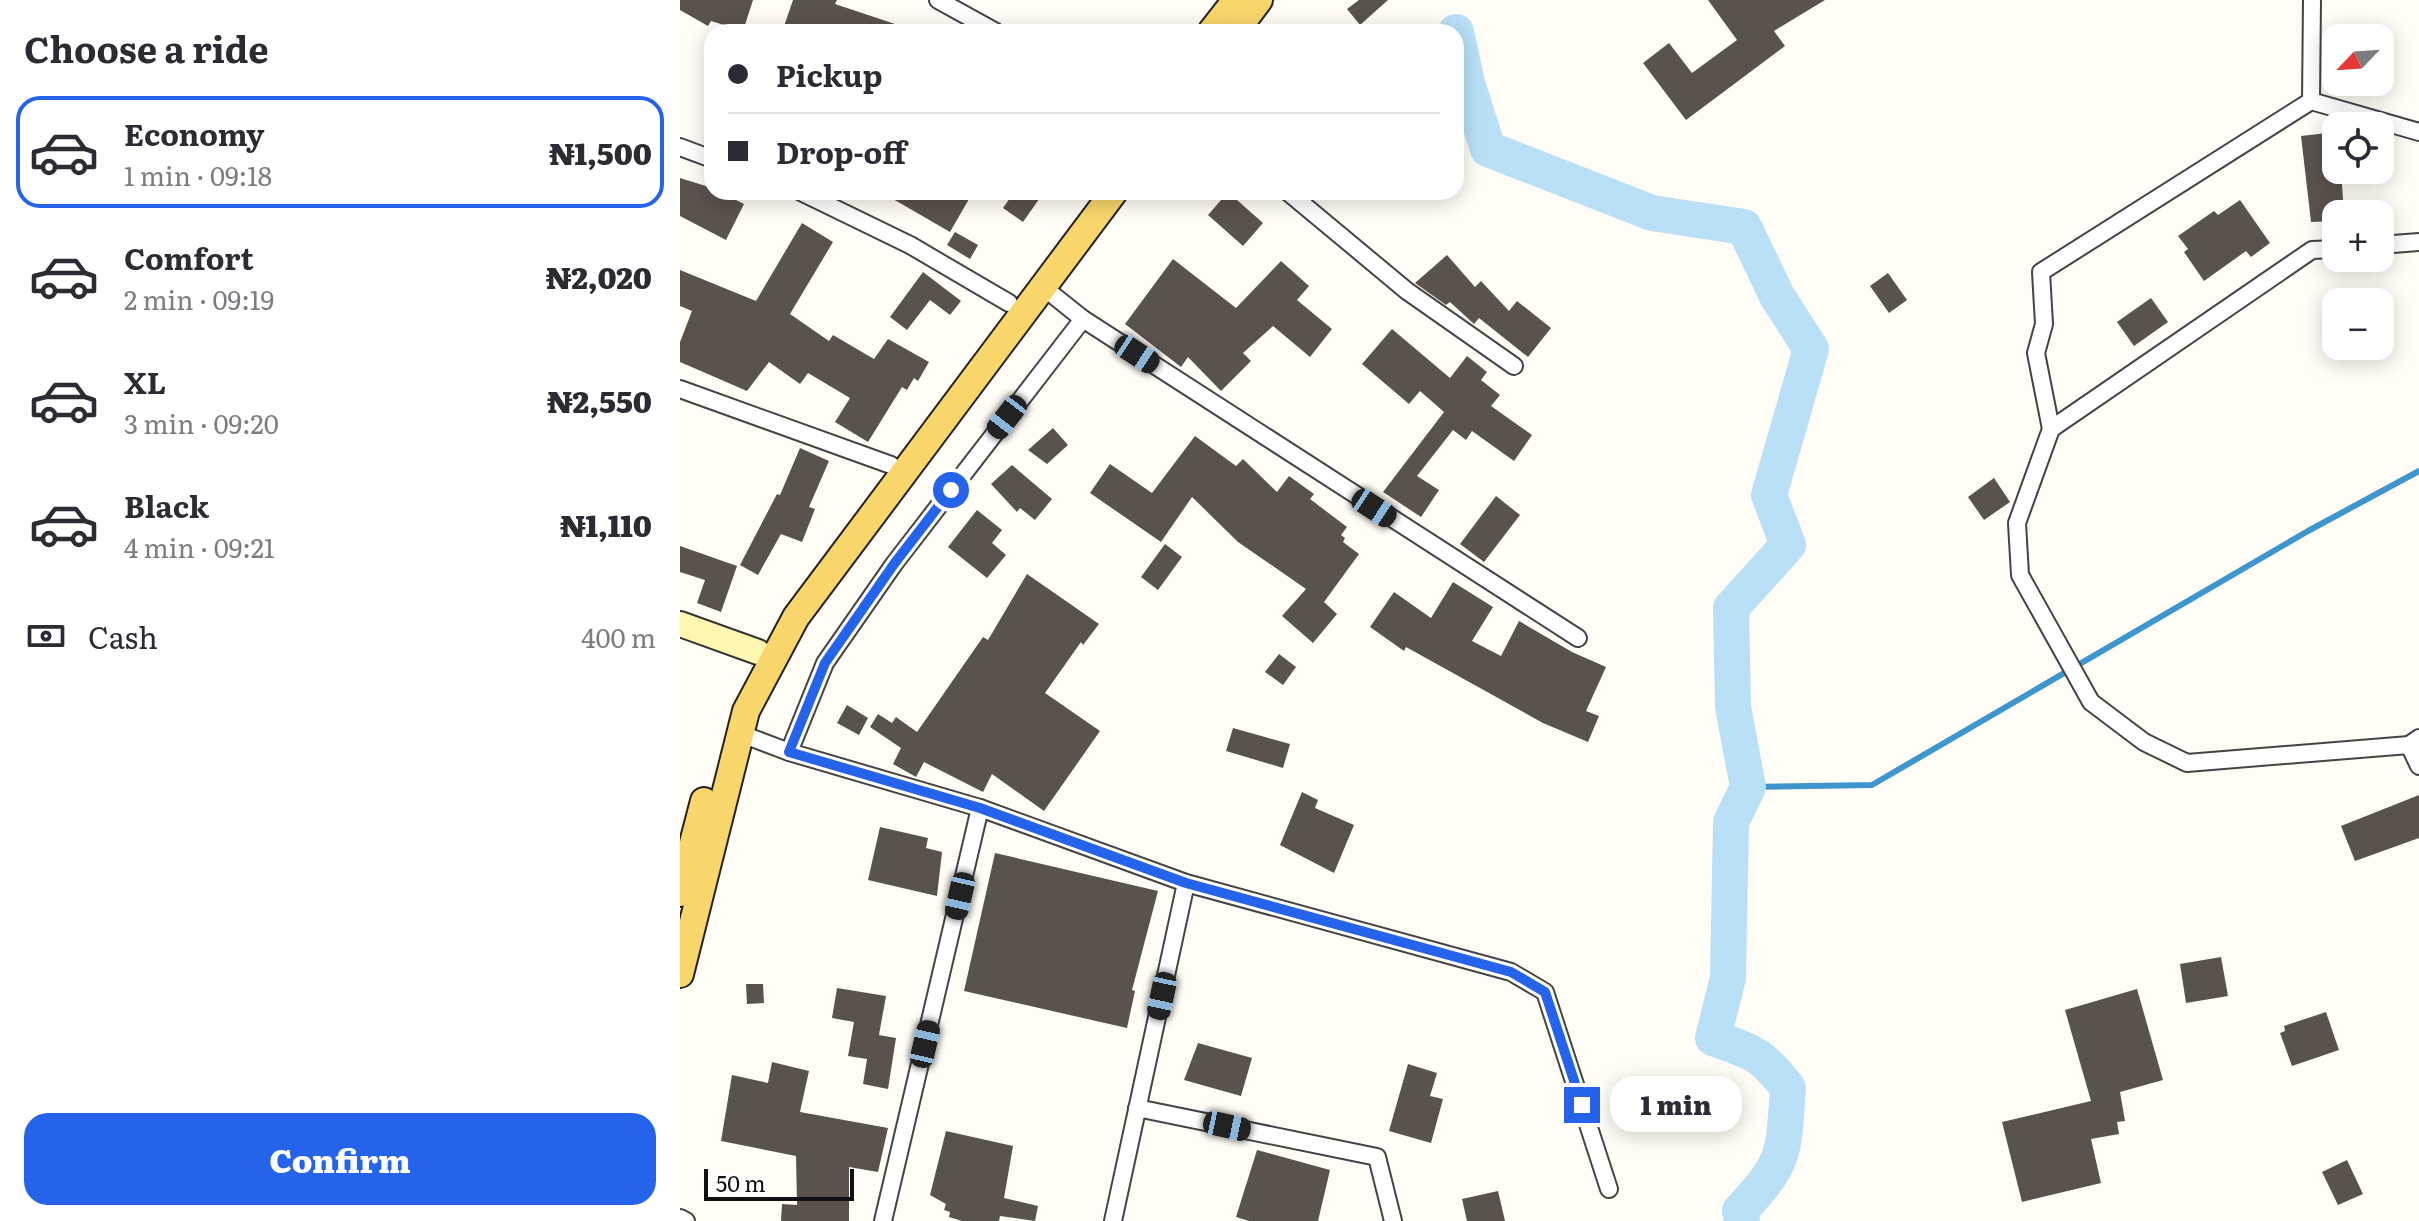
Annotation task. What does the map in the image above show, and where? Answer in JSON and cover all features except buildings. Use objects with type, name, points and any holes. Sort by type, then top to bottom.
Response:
[{"type":"main road","points":[[1217,24],[1236,0]]},
{"type":"main road","points":[[1241,24],[1259,0]]},
{"type":"main road","points":[[680,893],[684,854],[727,719],[758,652],[778,618],[1086,200]]},
{"type":"main road","points":[[680,974],[746,711],[796,617],[1108,200]]},
{"type":"street","points":[[938,0],[982,24]]},
{"type":"street","points":[[2311,101],[2312,0]]},
{"type":"street","points":[[2419,132],[2311,101],[2041,272],[2044,324],[2036,353],[2051,429],[2017,523],[2020,575],[2091,702],[2144,742],[2187,763],[2414,742],[2419,766]]},
{"type":"street","points":[[680,147],[704,156]]},
{"type":"street","points":[[817,200],[910,245],[1009,303]]},
{"type":"street","points":[[1298,200],[1407,291],[1514,366]]},
{"type":"street","points":[[2394,244],[2419,242]]},
{"type":"street","points":[[2051,429],[2312,250],[2322,250]]},
{"type":"street","points":[[1043,287],[1083,319],[1578,638]]},
{"type":"street","points":[[789,752],[825,663],[894,564],[1083,319]]},
{"type":"street","points":[[680,389],[891,465]]},
{"type":"street","points":[[680,624],[758,652]]},
{"type":"street","points":[[739,733],[789,752],[980,808],[1186,883],[1511,972],[1545,992],[1609,1189]]},
{"type":"street","points":[[883,1221],[980,808]]},
{"type":"street","points":[[1113,1221],[1186,883]]},
{"type":"street","points":[[1137,1108],[1377,1157],[1393,1221]]},
{"type":"street","points":[[680,1218],[686,1221]]},
{"type":"waterway","points":[[1464,69],[1488,149],[1652,213],[1744,227],[1777,296],[1811,349],[1769,495],[1788,545],[1731,608],[1733,707],[1748,787],[1731,822],[1728,978],[1713,1038],[1756,1056],[1788,1088],[1780,1156],[1767,1180],[1740,1211],[1742,1221]]},
{"type":"waterway","points":[[1748,787],[1872,785],[2308,531],[2419,471]]},
{"type":"route","points":[[951,490],[894,564],[825,663],[789,752],[980,808],[1186,883],[1511,972],[1545,992],[1582,1105]]}]
